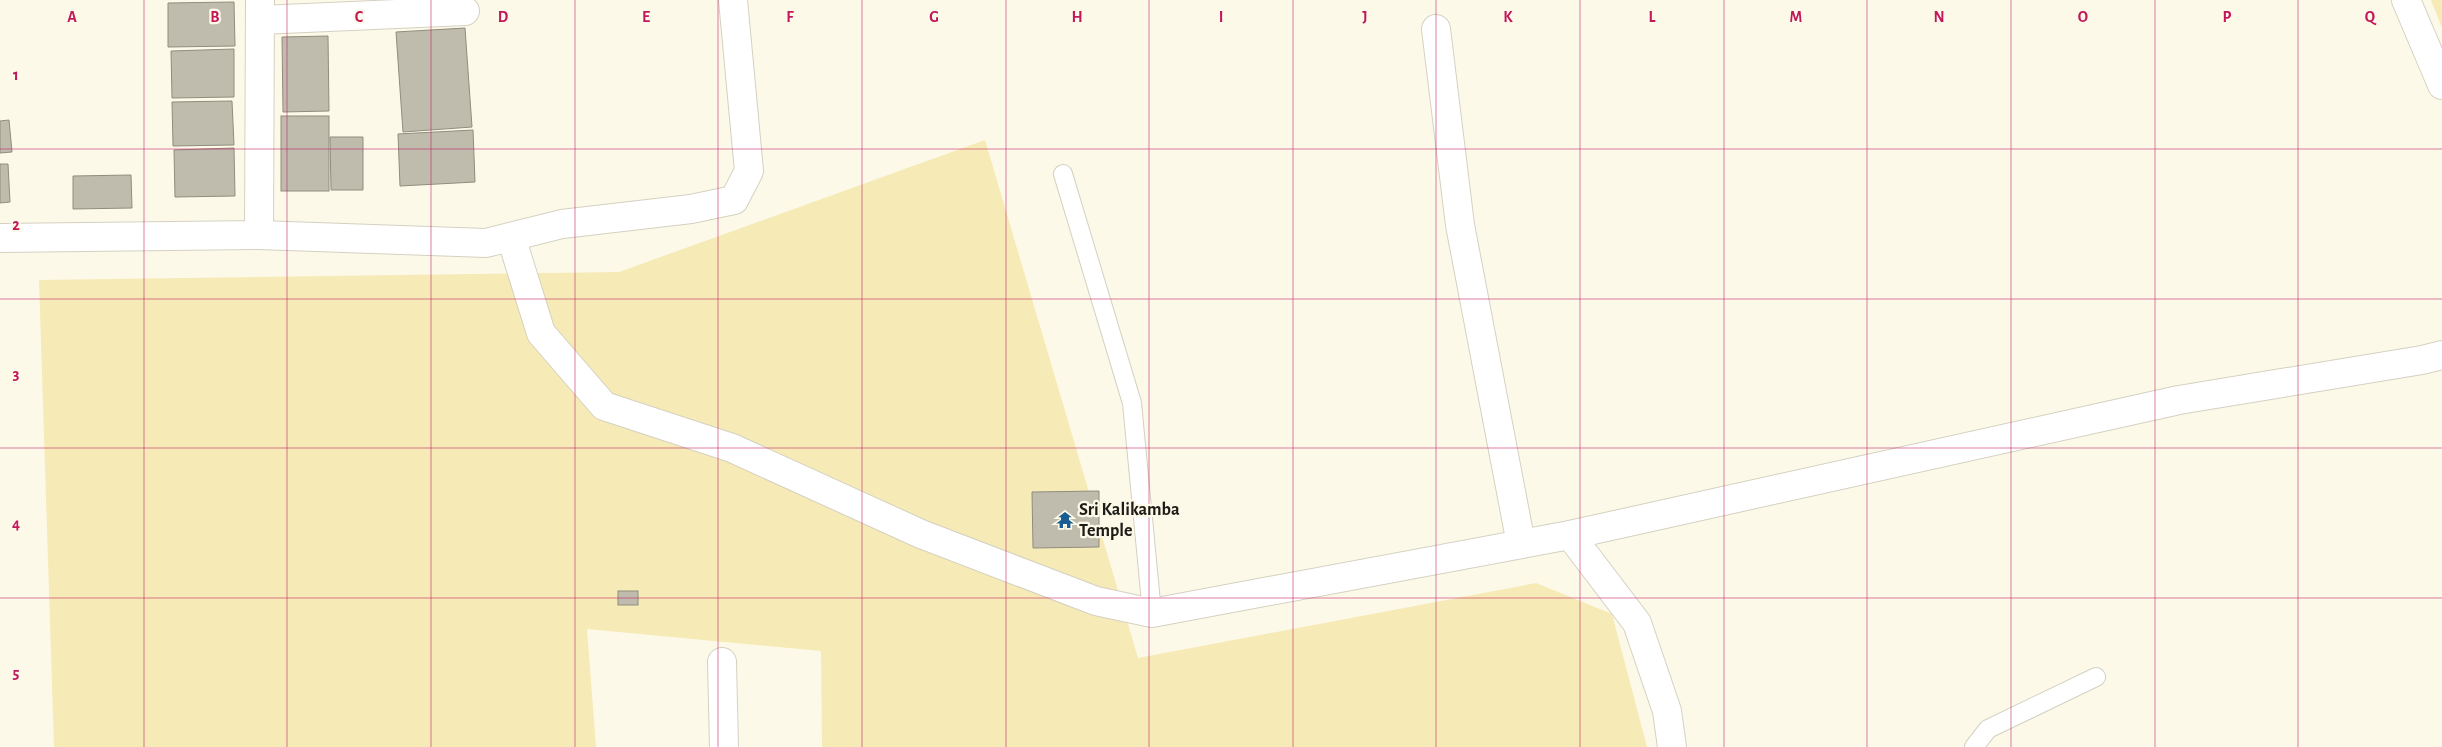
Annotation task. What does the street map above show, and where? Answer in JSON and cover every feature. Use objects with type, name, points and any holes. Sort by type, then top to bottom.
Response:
[{"type":"street","points":[[0,238],[259,235],[486,243],[562,224],[691,208],[734,200],[749,171],[734,0]]},
{"type":"street","points":[[2406,0],[2442,85]]},
{"type":"street","points":[[259,235],[260,10],[465,11]]},
{"type":"street","points":[[1436,29],[1460,225],[1521,544]]},
{"type":"street","points":[[511,236],[541,333],[604,406],[732,448],[921,534],[1068,591],[1096,601],[1152,613],[1570,535],[2179,400],[2422,360],[2442,355]]},
{"type":"street","points":[[1570,535],[1637,623],[1667,711],[1672,747]]},
{"type":"street","points":[[722,662],[724,747]]},
{"type":"lane","points":[[1063,174],[1132,403],[1152,613]]},
{"type":"lane","points":[[1974,747],[1988,729],[2096,677]]},
{"type":"shaded area","points":[[2431,0],[2442,0],[2442,28]]},
{"type":"shaded area","points":[[985,140],[1138,658],[1536,583],[1612,614],[1647,747],[822,747],[821,651],[587,629],[596,747],[54,747],[39,280],[619,272]]},
{"type":"building","points":[[234,2],[235,46],[168,47],[168,3]]},
{"type":"building","points":[[465,28],[472,127],[403,132],[396,32]]},
{"type":"building","points":[[328,36],[329,111],[283,112],[282,37]]},
{"type":"building","points":[[234,49],[234,97],[172,98],[171,51]]},
{"type":"building","points":[[232,101],[234,145],[173,146],[172,102]]},
{"type":"building","points":[[281,116],[329,116],[329,191],[281,191]]},
{"type":"building","points":[[9,120],[12,152],[0,153],[0,121]]},
{"type":"building","points":[[473,130],[475,182],[400,186],[398,134]]},
{"type":"building","points":[[330,137],[363,137],[363,190],[331,190]]},
{"type":"building","points":[[234,148],[235,196],[175,197],[174,150]]},
{"type":"building","points":[[0,164],[8,164],[10,202],[0,203]]},
{"type":"building","points":[[131,175],[132,208],[73,209],[73,176]]},
{"type":"building","points":[[1099,491],[1099,547],[1033,548],[1032,492]]},
{"type":"building","points":[[618,591],[638,591],[638,605],[618,605]]},
{"type":"place","name":"Sri Kalikamba Temple","points":[[1065,520]]}]
